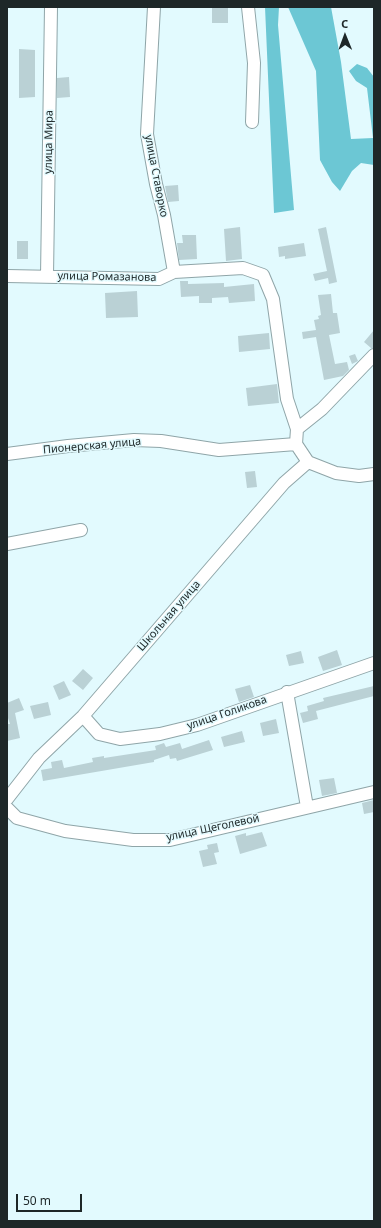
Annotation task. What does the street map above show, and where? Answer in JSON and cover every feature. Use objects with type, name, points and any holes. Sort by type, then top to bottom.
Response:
[{"type":"street","name":"улица Мира","points":[[47,276],[51,7]]},
{"type":"street","name":"улица Ставорко","points":[[154,7],[147,134],[174,272]]},
{"type":"street","points":[[248,7],[254,62],[252,122]]},
{"type":"street","name":"улица Ромазанова","points":[[7,276],[159,279],[174,272],[243,268],[263,275],[273,299],[287,399],[298,429]]},
{"type":"street","points":[[374,356],[322,409],[298,429],[296,444],[308,462],[336,473],[359,476],[374,474]]},
{"type":"street","name":"Пионерская улица","points":[[7,454],[68,446],[134,440],[161,441],[219,450],[296,444]]},
{"type":"street","name":"Школьная улица","points":[[7,799],[39,758],[83,716],[284,483],[308,462]]},
{"type":"street","points":[[7,544],[81,530]]},
{"type":"street","name":"улица Голикова","points":[[83,716],[99,734],[120,738],[154,735],[197,724],[374,663]]},
{"type":"street","points":[[287,692],[307,807]]},
{"type":"street","name":"улица Щеголевой","points":[[7,808],[17,818],[65,831],[133,840],[170,840],[374,792]]},
{"type":"shaded area","points":[[265,7],[279,7],[278,25],[294,210],[274,213]]},
{"type":"shaded area","points":[[288,7],[331,7],[341,62],[351,139],[373,138],[367,88],[356,81],[349,71],[357,64],[367,68],[374,77],[374,165],[361,163],[352,171],[340,191],[332,182],[320,160],[316,71]]},
{"type":"building","points":[[228,7],[228,23],[212,23],[212,8]]},
{"type":"building","points":[[19,49],[35,50],[35,97],[19,98]]},
{"type":"building","points":[[69,77],[70,97],[57,98],[57,78]]},
{"type":"building","points":[[178,185],[179,201],[168,202],[165,186]]},
{"type":"building","points":[[240,227],[242,259],[226,261],[224,229]]},
{"type":"building","points":[[326,227],[337,282],[329,284],[328,278],[315,281],[313,274],[327,271],[318,229]]},
{"type":"building","points":[[182,235],[196,235],[197,259],[179,260],[177,243],[183,243]]},
{"type":"building","points":[[17,241],[28,241],[28,259],[17,259]]},
{"type":"building","points":[[304,243],[306,256],[285,259],[285,256],[279,257],[278,247]]},
{"type":"building","points":[[180,281],[188,281],[188,284],[224,283],[224,287],[254,284],[255,301],[229,303],[228,297],[212,298],[212,303],[199,303],[199,296],[181,297]]},
{"type":"building","points":[[137,291],[138,317],[106,318],[105,293]]},
{"type":"building","points":[[331,294],[333,313],[337,313],[340,333],[329,335],[335,364],[347,362],[349,370],[343,376],[324,380],[316,337],[303,339],[302,332],[316,330],[314,320],[319,319],[318,316],[321,315],[318,295]]},
{"type":"building","points":[[374,330],[374,348],[371,348],[364,342]]},
{"type":"building","points":[[269,333],[270,349],[239,352],[238,336]]},
{"type":"building","points":[[355,354],[358,361],[352,364],[349,356]]},
{"type":"building","points":[[277,384],[279,403],[248,406],[246,388]]},
{"type":"building","points":[[255,471],[257,487],[247,488],[245,472]]},
{"type":"building","points":[[337,650],[342,665],[323,671],[318,657]]},
{"type":"building","points":[[301,651],[304,663],[289,666],[286,655]]},
{"type":"building","points":[[83,669],[93,678],[83,690],[72,681]]},
{"type":"building","points":[[64,681],[71,695],[59,700],[53,686]]},
{"type":"building","points":[[250,685],[254,697],[239,702],[235,689]]},
{"type":"building","points":[[374,686],[374,696],[316,711],[318,719],[303,723],[300,713],[308,711],[307,706],[324,701],[323,698]]},
{"type":"building","points":[[19,698],[24,710],[15,713],[20,738],[7,741],[7,724],[10,724],[7,715],[7,703]]},
{"type":"building","points":[[48,702],[51,715],[34,719],[30,706]]},
{"type":"building","points":[[276,719],[279,733],[263,736],[260,723]]},
{"type":"building","points":[[242,731],[245,742],[224,747],[221,737]]},
{"type":"building","points":[[209,740],[213,750],[177,761],[176,758],[170,759],[169,755],[154,760],[154,762],[43,781],[41,770],[52,768],[51,762],[62,760],[64,768],[93,762],[92,758],[104,756],[104,758],[156,750],[155,746],[164,743],[166,747],[180,743],[182,749]]},
{"type":"building","points":[[334,778],[337,793],[322,796],[319,780]]},
{"type":"building","points":[[374,800],[374,812],[364,814],[362,803]]},
{"type":"building","points":[[262,832],[267,846],[240,854],[235,836],[246,833],[246,836]]},
{"type":"building","points":[[217,843],[219,852],[214,853],[217,864],[203,867],[199,851],[208,849],[207,845]]}]
